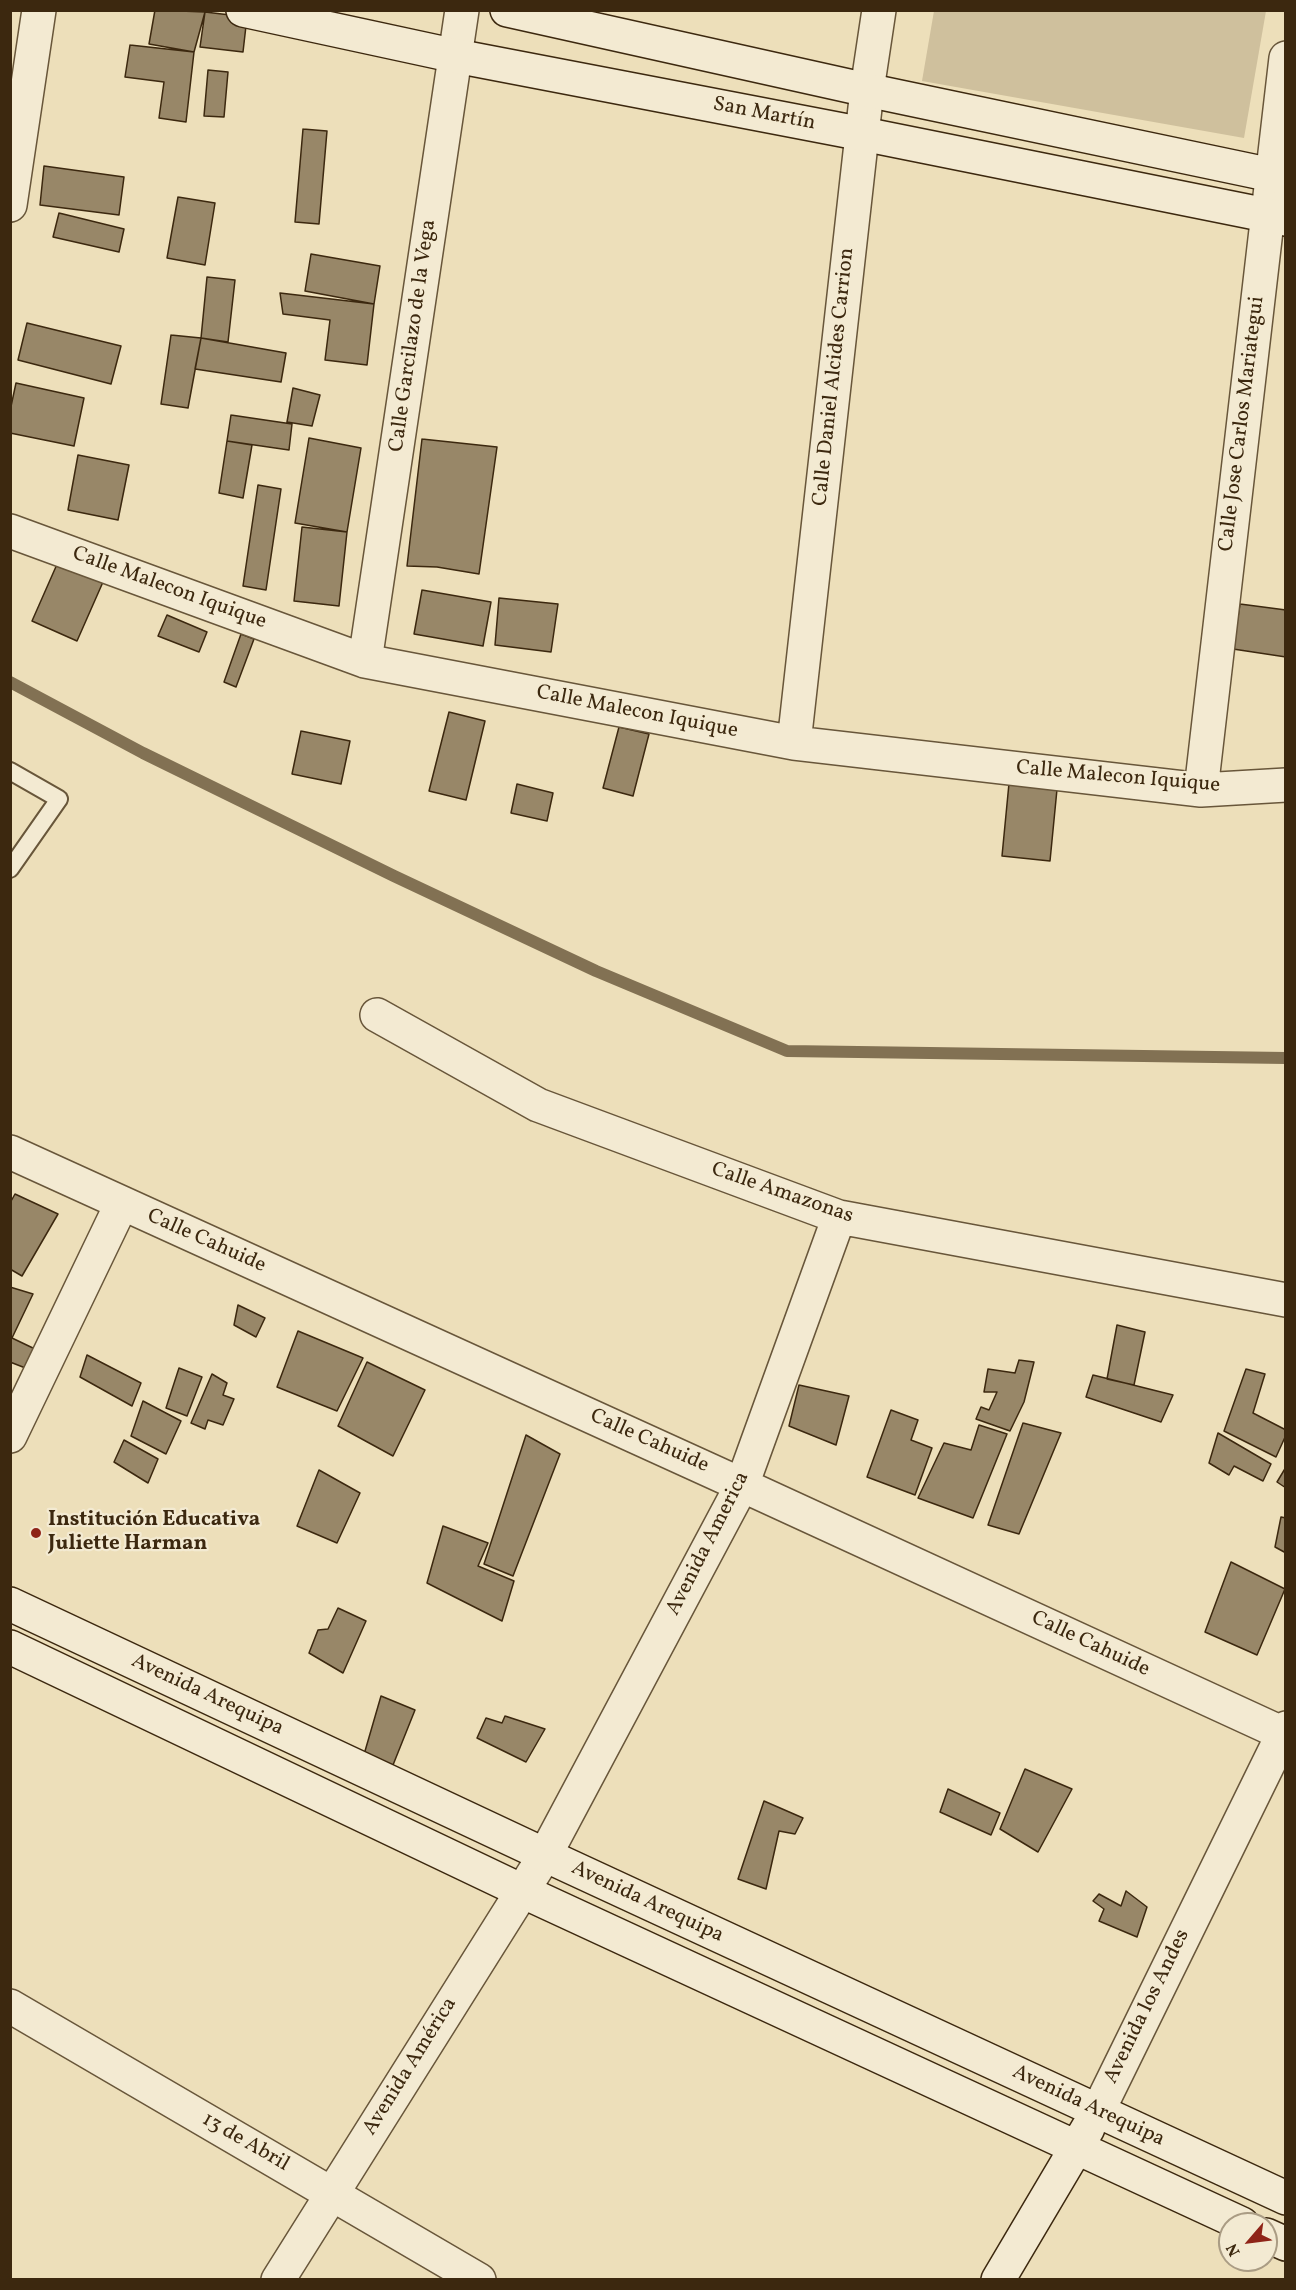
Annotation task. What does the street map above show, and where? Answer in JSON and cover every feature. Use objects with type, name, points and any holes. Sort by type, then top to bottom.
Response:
[{"type":"street","points":[[10,206],[39,10]]},
{"type":"street","name":"San Martín","points":[[243,10],[456,56],[863,134],[1276,217]]},
{"type":"street","name":"Calle Garcilazo de la Vega","points":[[365,661],[462,10]]},
{"type":"street","points":[[507,10],[867,90],[1278,176]]},
{"type":"street","name":"Calle Daniel Alcides Carrion","points":[[794,743],[867,90],[879,10]]},
{"type":"street","points":[[670,97],[679,48]]},
{"type":"street","name":"Calle Jose Carlos Mariategui","points":[[1201,790],[1276,217],[1286,58]]},
{"type":"street","points":[[1182,198],[1188,157]]},
{"type":"street","name":"Calle Malecon Iquique","points":[[10,531],[365,661],[794,743],[1201,790],[1286,785]]},
{"type":"street","name":"Calle Amazonas","points":[[377,1015],[538,1105],[839,1217],[1286,1300]]},
{"type":"street","name":"Calle Cahuide","points":[[10,1152],[1284,1732]]},
{"type":"street","points":[[10,1436],[122,1203]]},
{"type":"street","name":"Avenida America","points":[[545,1856],[742,1485],[839,1217]]},
{"type":"street","name":"Avenida Arequipa","points":[[10,1604],[545,1856],[1286,2199]]},
{"type":"street","name":"Avenida Arequipa","points":[[10,1647],[522,1891],[1218,2213]]},
{"type":"street","name":"Avenida los Andes","points":[[998,2280],[1098,2111],[1284,1732]]},
{"type":"street","name":"Avenida América","points":[[278,2280],[545,1856]]},
{"type":"street","name":"13 de Abril","points":[[10,2006],[479,2280]]},
{"type":"lane","points":[[10,771],[59,799],[10,869]]},
{"type":"shaded area","points":[[934,11],[1266,11],[1244,138],[922,81]]},
{"type":"building","points":[[155,10],[205,12],[194,52],[149,44]]},
{"type":"building","points":[[205,12],[247,17],[243,52],[200,47]]},
{"type":"building","points":[[130,45],[194,52],[186,122],[159,118],[164,82],[125,77]]},
{"type":"building","points":[[208,70],[228,72],[224,117],[204,116]]},
{"type":"building","points":[[303,129],[327,131],[319,224],[295,222]]},
{"type":"building","points":[[44,166],[124,177],[119,215],[40,205]]},
{"type":"building","points":[[178,197],[215,203],[205,265],[167,258]]},
{"type":"building","points":[[59,213],[124,229],[119,252],[53,237]]},
{"type":"building","points":[[311,254],[380,266],[374,304],[305,291]]},
{"type":"building","points":[[207,277],[235,280],[228,342],[201,338]]},
{"type":"building","points":[[280,293],[374,304],[367,365],[325,360],[330,320],[283,314]]},
{"type":"building","points":[[27,323],[121,346],[111,384],[18,360]]},
{"type":"building","points":[[171,335],[201,338],[188,408],[161,404]]},
{"type":"building","points":[[201,338],[286,353],[281,382],[195,369]]},
{"type":"building","points":[[16,383],[84,398],[74,446],[10,433],[10,411]]},
{"type":"building","points":[[293,388],[320,395],[312,426],[287,422]]},
{"type":"building","points":[[231,415],[292,424],[289,450],[227,441]]},
{"type":"building","points":[[309,438],[361,448],[347,532],[295,523]]},
{"type":"building","points":[[422,439],[497,447],[479,574],[437,567],[407,566]]},
{"type":"building","points":[[227,441],[252,445],[243,498],[219,493]]},
{"type":"building","points":[[78,455],[129,465],[118,520],[68,510]]},
{"type":"building","points":[[258,485],[281,489],[266,590],[243,586]]},
{"type":"building","points":[[302,527],[347,532],[339,606],[294,601]]},
{"type":"building","points":[[58,562],[103,582],[77,641],[32,621]]},
{"type":"building","points":[[422,590],[491,602],[483,646],[414,634]]},
{"type":"building","points":[[499,598],[558,604],[551,652],[495,645]]},
{"type":"building","points":[[1240,604],[1286,610],[1286,657],[1233,649]]},
{"type":"building","points":[[167,615],[207,632],[199,652],[158,636]]},
{"type":"building","points":[[241,634],[254,639],[236,687],[224,682]]},
{"type":"building","points":[[449,712],[485,721],[466,800],[429,791]]},
{"type":"building","points":[[619,727],[649,734],[633,796],[603,788]]},
{"type":"building","points":[[301,731],[350,741],[341,784],[292,774]]},
{"type":"building","points":[[1010,773],[1058,779],[1050,861],[1002,856]]},
{"type":"building","points":[[517,784],[553,793],[547,821],[511,813]]},
{"type":"building","points":[[15,1194],[58,1214],[22,1276],[10,1269],[10,1203]]},
{"type":"building","points":[[10,1287],[33,1294],[12,1338],[35,1349],[28,1369],[10,1362]]},
{"type":"building","points":[[238,1305],[265,1318],[256,1337],[234,1325]]},
{"type":"building","points":[[1117,1325],[1145,1332],[1134,1385],[1107,1379]]},
{"type":"building","points":[[298,1331],[363,1358],[337,1411],[277,1387]]},
{"type":"building","points":[[87,1355],[141,1383],[132,1406],[80,1377]]},
{"type":"building","points":[[1019,1360],[1034,1362],[1024,1402],[1010,1431],[976,1419],[981,1407],[989,1410],[997,1392],[984,1392],[988,1369],[1015,1373]]},
{"type":"building","points":[[367,1362],[425,1390],[393,1456],[338,1426]]},
{"type":"building","points":[[179,1368],[202,1377],[187,1416],[166,1408]]},
{"type":"building","points":[[1246,1369],[1265,1374],[1253,1413],[1286,1430],[1276,1457],[1224,1431]]},
{"type":"building","points":[[212,1374],[227,1383],[223,1395],[234,1399],[223,1425],[208,1420],[205,1429],[191,1423]]},
{"type":"building","points":[[1093,1375],[1173,1395],[1161,1422],[1086,1397]]},
{"type":"building","points":[[799,1385],[849,1396],[836,1445],[789,1426]]},
{"type":"building","points":[[143,1401],[181,1421],[166,1454],[131,1436]]},
{"type":"building","points":[[891,1410],[918,1420],[911,1440],[932,1448],[915,1495],[867,1477]]},
{"type":"building","points":[[1023,1423],[1061,1433],[1019,1534],[988,1525]]},
{"type":"building","points":[[979,1425],[1007,1434],[973,1518],[918,1498],[944,1443],[971,1450]]},
{"type":"building","points":[[1218,1433],[1271,1464],[1263,1481],[1234,1466],[1229,1475],[1209,1463]]},
{"type":"building","points":[[526,1435],[560,1454],[513,1576],[484,1564]]},
{"type":"building","points":[[124,1440],[158,1459],[148,1483],[114,1462]]},
{"type":"building","points":[[1286,1467],[1286,1488],[1277,1482]]},
{"type":"building","points":[[319,1470],[360,1493],[337,1543],[297,1526]]},
{"type":"building","points":[[1281,1517],[1286,1518],[1286,1553],[1275,1547]]},
{"type":"building","points":[[443,1526],[488,1543],[478,1566],[514,1581],[502,1621],[427,1583]]},
{"type":"building","points":[[1231,1562],[1285,1589],[1257,1655],[1205,1632]]},
{"type":"building","points":[[338,1608],[366,1621],[343,1673],[309,1653],[318,1630],[328,1629]]},
{"type":"building","points":[[381,1696],[415,1710],[391,1770],[363,1758]]},
{"type":"building","points":[[505,1716],[545,1729],[526,1762],[477,1738],[486,1718],[502,1723]]},
{"type":"building","points":[[1025,1769],[1072,1789],[1038,1852],[1000,1829]]},
{"type":"building","points":[[948,1789],[1000,1813],[991,1835],[940,1812]]},
{"type":"building","points":[[764,1801],[803,1818],[795,1834],[779,1831],[766,1889],[738,1879]]},
{"type":"building","points":[[1126,1891],[1147,1907],[1137,1937],[1099,1921],[1104,1909],[1093,1901],[1099,1894],[1121,1906]]},
{"type":"waterway","points":[[10,682],[143,753],[394,876],[596,971],[787,1051],[1286,1058]]},
{"type":"place","name":"Institución Educativa Juliette Harman","points":[[36,1533]]}]
